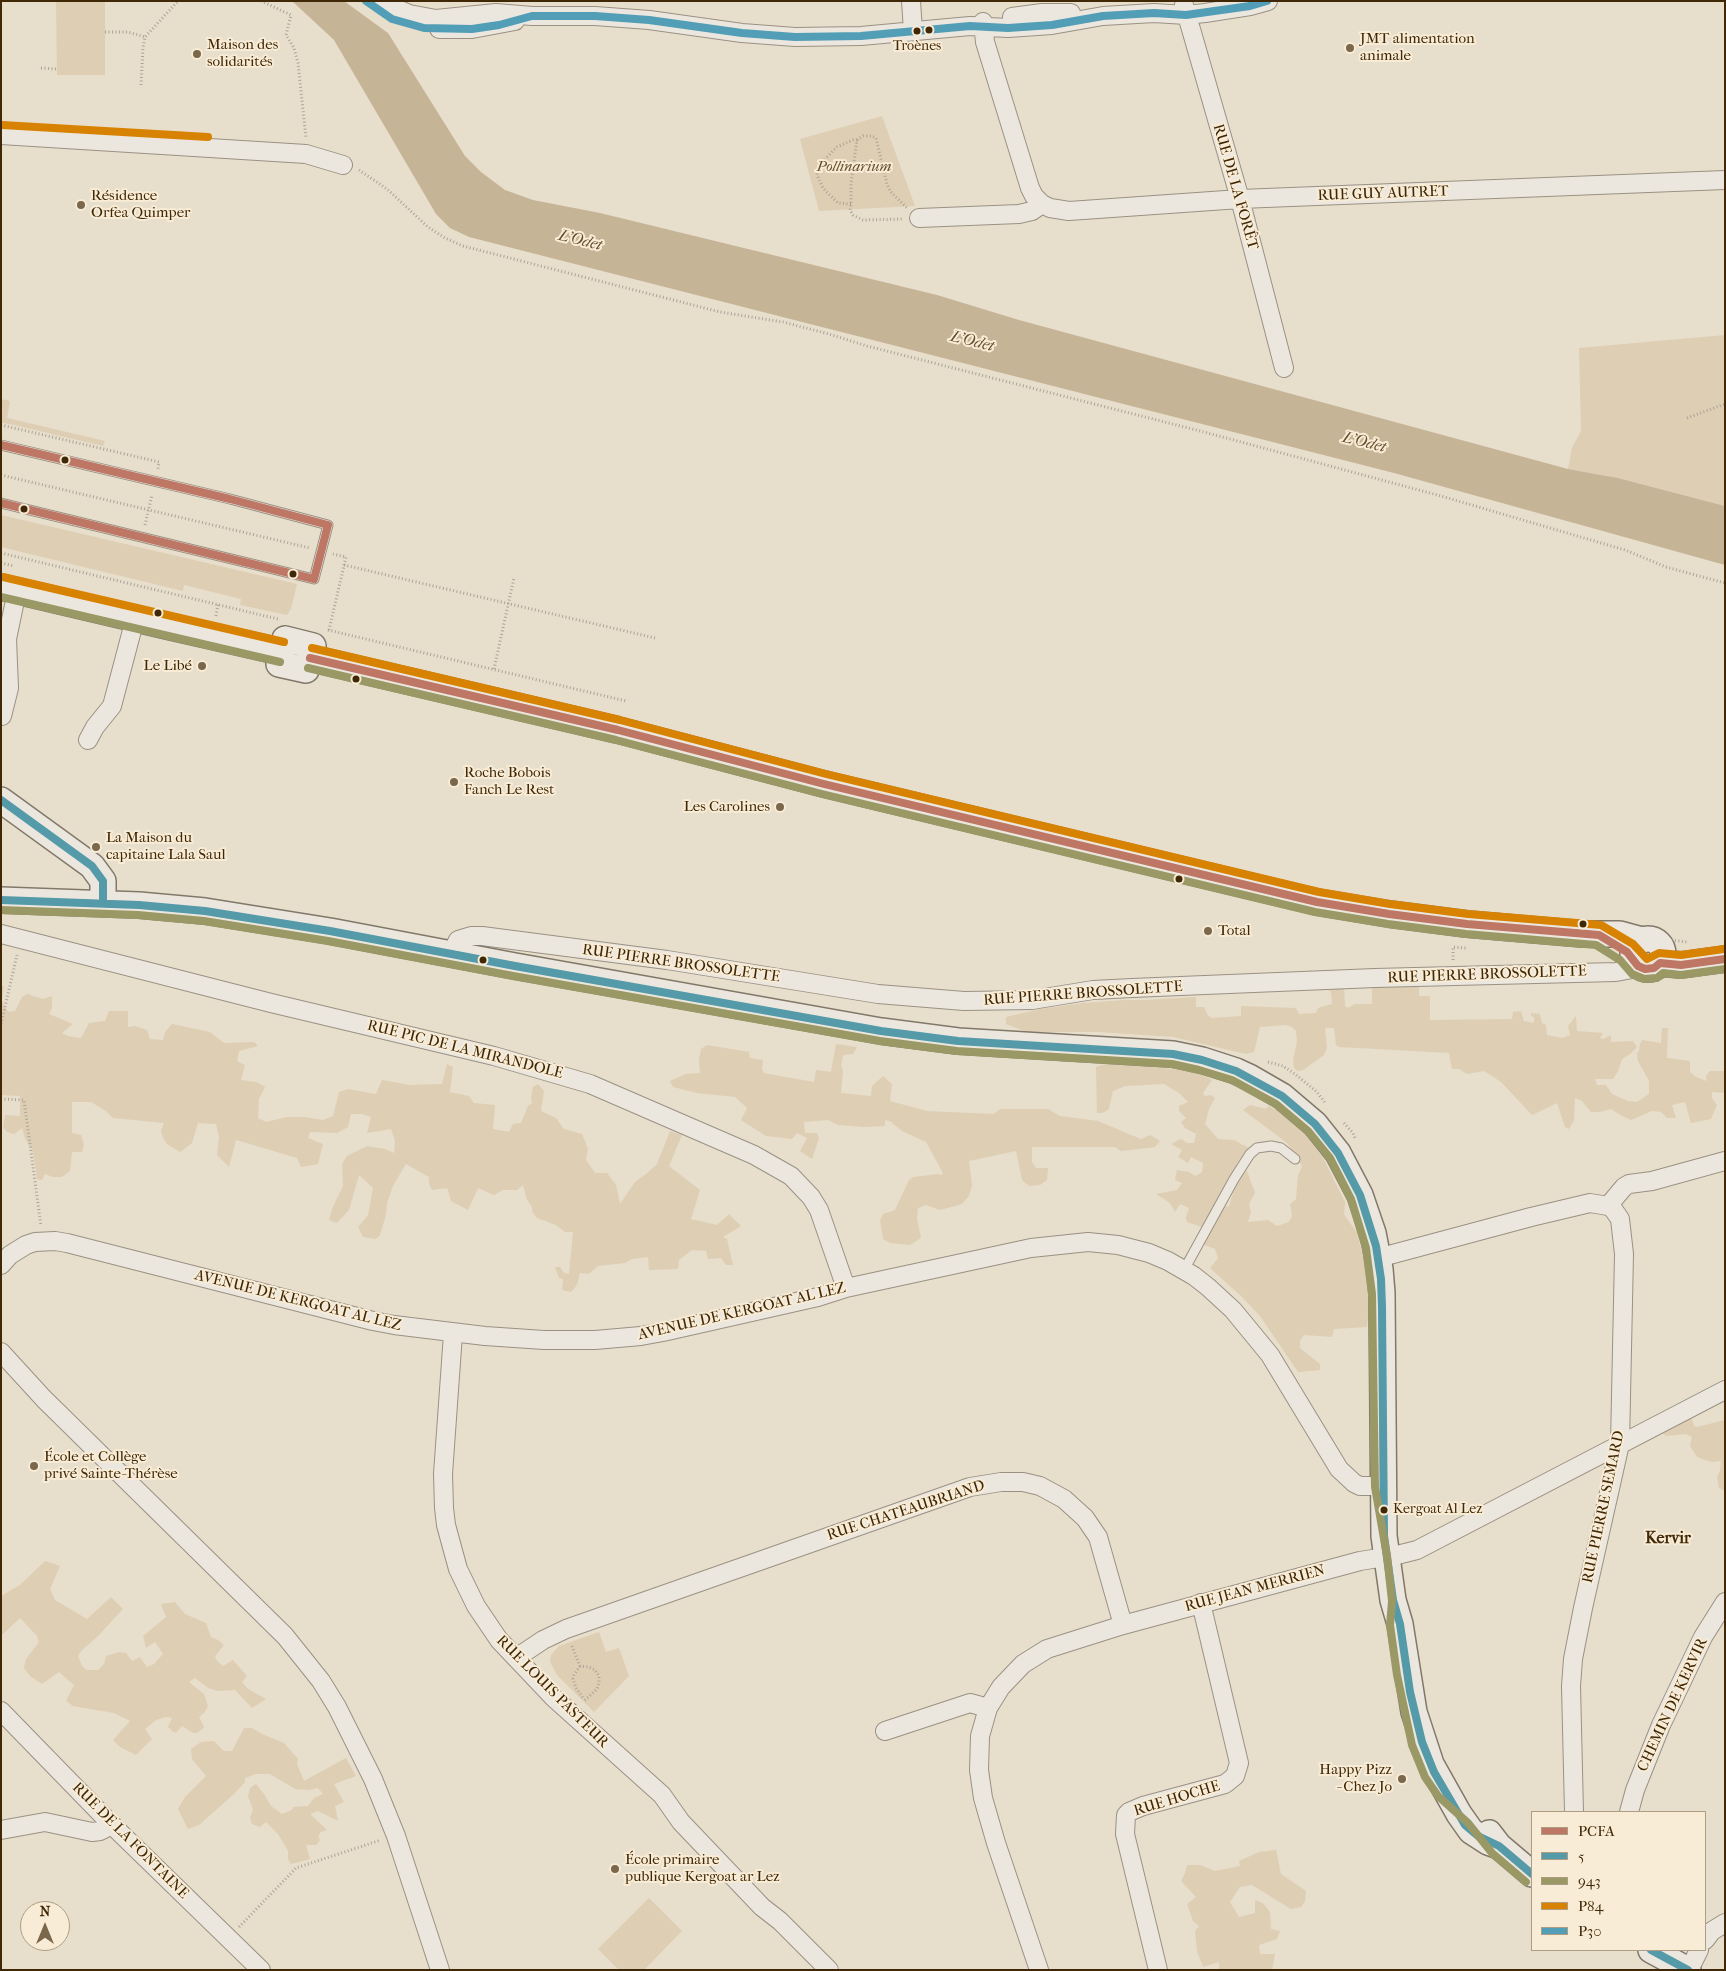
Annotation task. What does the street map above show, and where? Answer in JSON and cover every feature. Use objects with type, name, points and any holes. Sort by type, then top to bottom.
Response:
[{"type":"street","points":[[366,1],[392,19],[424,28],[472,29],[499,25],[532,16]]},
{"type":"street","points":[[379,1],[409,14],[436,19],[496,13],[532,16],[595,16],[779,37],[842,37],[978,25],[1008,28],[1052,25],[1102,16],[1241,8],[1268,1]]},
{"type":"street","points":[[911,1],[913,31]]},
{"type":"street","points":[[1185,10],[1208,1]]},
{"type":"street","name":"RUE DE LA FORÊT","points":[[1185,10],[1240,199],[1284,368]]},
{"type":"street","points":[[919,218],[1019,214],[1032,211],[1042,204],[1034,196],[1030,188],[985,42],[978,25]]},
{"type":"street","points":[[1,135],[306,154],[343,165]]},
{"type":"street","name":"RUE GUY AUTRET","points":[[1042,204],[1050,208],[1069,211],[1240,199],[1725,180]]},
{"type":"street","points":[[2,716],[9,688],[7,639],[9,589],[282,652],[285,639],[313,646],[310,658],[589,723],[824,784],[1317,902],[1467,924],[1532,931],[1599,935],[1647,954],[1719,959]]},
{"type":"street","points":[[88,740],[94,727],[112,706],[135,619]]},
{"type":"street","points":[[1,800],[92,866],[103,881],[103,903]]},
{"type":"street","points":[[1,900],[167,906],[226,914],[881,1031],[958,1041],[1172,1054],[1218,1065],[1250,1077],[1282,1096],[1305,1114],[1324,1134],[1346,1166],[1360,1195],[1373,1234],[1378,1258],[1382,1307],[1385,1486],[1390,1509],[1392,1556],[1402,1601],[1400,1624],[1410,1692],[1419,1732],[1431,1764],[1462,1819],[1471,1831],[1488,1842],[1499,1846],[1531,1873]]},
{"type":"street","name":"RUE PIC DE LA MIRANDOLE","points":[[1,934],[511,1060],[569,1076],[599,1088],[754,1155],[791,1176],[811,1197],[819,1210],[846,1288]]},
{"type":"street","name":"RUE PIERRE BROSSOLETTE","points":[[451,954],[458,940],[471,936],[482,936],[685,963],[878,994],[964,1001],[1032,1000],[1093,990],[1132,988],[1375,978],[1616,972],[1626,971],[1647,954]]},
{"type":"street","points":[[1378,1258],[1562,1209],[1590,1203],[1608,1206],[1629,1184],[1652,1181],[1725,1161]]},
{"type":"street","name":"RUE PIERRE SEMARD","points":[[1574,1811],[1571,1686],[1573,1659],[1620,1444],[1624,1242],[1620,1219],[1608,1206]]},
{"type":"street","name":"AVENUE DE KERGOAT AL LEZ","points":[[1,1265],[16,1250],[26,1245],[43,1242],[67,1243],[373,1321],[453,1334],[544,1340],[619,1339],[682,1328],[818,1297],[846,1288],[1012,1252],[1079,1242],[1103,1242],[1132,1247],[1168,1261],[1194,1276],[1223,1300],[1258,1338],[1279,1368],[1290,1391],[1339,1469],[1360,1486],[1385,1486]]},
{"type":"street","name":"RUE LOUIS PASTEUR","points":[[453,1334],[444,1474],[444,1508],[446,1525],[458,1570],[476,1606],[499,1640],[516,1658],[577,1720],[662,1795],[681,1822],[762,1907],[780,1920],[829,1970]]},
{"type":"street","points":[[1,1352],[44,1399],[294,1646],[320,1681],[344,1721],[373,1778],[421,1906],[440,1970]]},
{"type":"street","name":"RUE JEAN MERRIEN","points":[[1123,1625],[1360,1561],[1418,1550],[1725,1390]]},
{"type":"street","name":"RUE CHATEAUBRIAND","points":[[516,1658],[543,1640],[566,1629],[970,1487],[987,1483],[1015,1481],[1031,1483],[1064,1499],[1093,1527],[1103,1552],[1123,1625]]},
{"type":"street","name":"CHEMIN DE KERVIR","points":[[1629,1811],[1635,1790],[1661,1725],[1704,1637],[1725,1602]]},
{"type":"street","name":"RUE HOCHE","points":[[1158,1970],[1124,1826],[1126,1815],[1128,1812],[1143,1806],[1225,1784],[1235,1776],[1239,1764],[1201,1603]]},
{"type":"street","points":[[1039,1970],[983,1798],[978,1753],[982,1724],[988,1708],[1001,1687],[1036,1655],[1060,1644],[1123,1625]]},
{"type":"street","points":[[885,1731],[970,1703],[988,1708]]},
{"type":"street","name":"RUE DE LA FONTAINE","points":[[1,1711],[112,1825],[261,1970]]},
{"type":"street","points":[[1,1830],[45,1822],[92,1832],[100,1831],[112,1825]]},
{"type":"street","points":[[1706,1939],[1712,1931],[1725,1923]]},
{"type":"street","points":[[1653,1951],[1688,1970],[1698,1951]]},
{"type":"lane","points":[[1,445],[230,499],[328,525],[314,579],[1,503]]},
{"type":"lane","points":[[1184,1270],[1234,1179],[1250,1154],[1257,1148],[1270,1146],[1281,1148],[1295,1159]]},
{"type":"path","points":[[141,85],[145,37],[178,1]]},
{"type":"path","points":[[261,1],[291,15],[286,35],[294,48],[298,64],[304,105],[306,154]]},
{"type":"path","points":[[105,32],[128,32],[145,37]]},
{"type":"path","points":[[41,68],[57,69]]},
{"type":"path","points":[[851,204],[838,203],[823,188],[817,175],[817,170],[819,165],[837,147],[863,136],[872,136],[876,138],[886,184],[890,191],[919,218]]},
{"type":"path","points":[[857,140],[851,183],[850,210],[853,215],[863,220],[919,218]]},
{"type":"path","points":[[343,165],[367,174],[387,189],[428,227],[445,238],[463,246],[720,312],[782,322],[875,348],[1232,439],[1626,550],[1666,567],[1725,582]]},
{"type":"path","points":[[1687,418],[1725,404]]},
{"type":"path","points":[[1,475],[216,526]]},
{"type":"path","points":[[344,565],[655,638]]},
{"type":"path","points":[[494,669],[514,578]]},
{"type":"path","points":[[1453,955],[1453,947],[1466,948],[1466,938]]},
{"type":"path","points":[[1,1024],[21,939]]},
{"type":"path","points":[[1,1099],[24,1100],[43,1242]]},
{"type":"path","points":[[566,1629],[580,1666]]},
{"type":"path","points":[[577,1720],[584,1700],[597,1689],[599,1683],[599,1676],[595,1670],[580,1666]]},
{"type":"path","points":[[580,1666],[574,1675],[574,1679],[576,1688],[584,1700]]},
{"type":"path","points":[[228,1938],[296,1868],[396,1836]]},
{"type":"green space","points":[[56,1],[105,1],[105,75],[57,75]]},
{"type":"green space","name":"Pollinarium","points":[[882,116],[915,206],[819,211],[800,139]]},
{"type":"green space","points":[[1725,335],[1725,506],[1618,478],[1568,469],[1572,448],[1581,431],[1579,348]]},
{"type":"green space","points":[[1,399],[10,401],[7,418],[105,441],[103,446],[1,422]]},
{"type":"green space","points":[[1,515],[297,584],[291,609],[287,615],[240,605],[241,599],[184,585],[183,591],[1,547]]},
{"type":"green space","points":[[1419,983],[1419,996],[1430,996],[1430,1020],[1512,1019],[1513,1012],[1521,1011],[1524,1021],[1534,1023],[1534,1017],[1531,1016],[1531,1013],[1540,1014],[1542,1023],[1546,1025],[1547,1035],[1562,1038],[1570,1035],[1568,1026],[1576,1016],[1577,1031],[1603,1033],[1600,1038],[1603,1039],[1611,1035],[1611,1042],[1633,1041],[1637,1047],[1622,1059],[1613,1079],[1595,1079],[1597,1085],[1606,1085],[1612,1094],[1628,1101],[1637,1102],[1649,1094],[1649,1081],[1638,1061],[1637,1053],[1642,1040],[1661,1043],[1662,1028],[1668,1028],[1667,1058],[1690,1061],[1690,1072],[1696,1077],[1707,1081],[1706,1076],[1710,1071],[1725,1071],[1725,1093],[1712,1092],[1712,1098],[1717,1105],[1711,1119],[1691,1123],[1685,1102],[1672,1105],[1676,1118],[1667,1118],[1661,1112],[1652,1111],[1631,1120],[1611,1109],[1591,1112],[1582,1101],[1575,1098],[1574,1120],[1569,1129],[1565,1127],[1557,1103],[1532,1115],[1501,1082],[1484,1071],[1467,1074],[1459,1069],[1452,1069],[1449,1053],[1339,1047],[1336,1045],[1334,1028],[1325,1028],[1327,1048],[1324,1055],[1303,1070],[1298,1071],[1294,1068],[1293,1060],[1297,1041],[1296,1031],[1286,1025],[1260,1027],[1254,1052],[1246,1054],[1173,1037],[1098,1032],[1027,1032],[1006,1024],[1006,1017],[1040,1009],[1123,1000],[1196,997],[1196,1007],[1204,1007],[1211,1018],[1241,1016],[1241,1006],[1296,1008],[1299,1014],[1316,1013],[1318,1008],[1332,1004],[1331,992],[1327,989],[1330,986],[1344,986],[1345,1006],[1348,1008],[1355,1004],[1372,1004],[1372,987]]},
{"type":"green space","points":[[1,986],[4,986],[2,1001],[8,1012],[15,1011],[22,997],[27,994],[43,999],[52,996],[52,1008],[49,1014],[73,1024],[62,1033],[68,1036],[81,1038],[89,1023],[105,1021],[109,1011],[128,1011],[128,1027],[135,1026],[147,1030],[150,1039],[163,1040],[165,1032],[172,1024],[210,1032],[224,1043],[254,1042],[258,1046],[239,1051],[237,1061],[245,1065],[241,1080],[256,1082],[265,1087],[259,1099],[258,1118],[266,1122],[287,1117],[323,1120],[333,1116],[339,1092],[348,1089],[376,1094],[382,1080],[410,1085],[442,1084],[447,1064],[453,1067],[450,1092],[469,1096],[474,1103],[495,1105],[493,1129],[509,1132],[513,1124],[521,1123],[528,1106],[532,1103],[533,1087],[538,1084],[544,1091],[541,1111],[556,1118],[564,1129],[582,1134],[588,1149],[586,1160],[595,1173],[607,1173],[616,1185],[620,1204],[635,1182],[657,1164],[670,1131],[682,1135],[669,1166],[700,1190],[691,1219],[717,1225],[729,1214],[741,1226],[723,1237],[727,1239],[733,1265],[726,1265],[721,1258],[708,1259],[706,1251],[692,1250],[679,1260],[678,1269],[649,1270],[648,1257],[632,1259],[625,1263],[598,1266],[589,1274],[580,1273],[577,1285],[571,1292],[562,1290],[563,1279],[559,1278],[555,1267],[560,1267],[564,1273],[569,1274],[573,1232],[565,1232],[556,1225],[537,1218],[527,1200],[523,1185],[517,1190],[503,1190],[494,1195],[478,1188],[468,1210],[451,1201],[447,1188],[432,1190],[429,1184],[429,1177],[406,1164],[393,1186],[380,1235],[376,1239],[363,1237],[358,1227],[368,1215],[373,1188],[359,1175],[349,1210],[337,1223],[329,1220],[343,1186],[342,1164],[347,1156],[367,1146],[385,1149],[394,1153],[395,1141],[391,1129],[367,1133],[371,1117],[362,1114],[351,1114],[348,1127],[337,1133],[310,1132],[308,1138],[323,1144],[318,1164],[301,1167],[297,1158],[236,1140],[229,1167],[217,1155],[219,1137],[216,1124],[198,1123],[192,1143],[180,1152],[167,1144],[163,1138],[161,1131],[164,1123],[113,1118],[106,1111],[91,1102],[72,1102],[72,1133],[81,1135],[84,1144],[82,1152],[72,1152],[70,1171],[62,1177],[53,1177],[45,1174],[42,1180],[37,1179],[33,1152],[22,1128],[14,1134],[7,1132],[3,1127],[5,1115],[20,1116],[20,1096],[1,1095]]},
{"type":"green space","points":[[836,1044],[857,1047],[853,1054],[843,1055],[841,1093],[871,1096],[872,1086],[883,1076],[892,1084],[890,1101],[927,1111],[994,1114],[1000,1109],[1048,1109],[1060,1116],[1098,1121],[1141,1139],[1150,1135],[1160,1141],[1155,1147],[1121,1151],[1115,1147],[1032,1147],[1032,1162],[1036,1168],[1048,1168],[1047,1180],[1040,1185],[1029,1186],[1022,1180],[1016,1151],[969,1161],[972,1186],[969,1196],[962,1204],[940,1210],[926,1205],[918,1208],[917,1219],[921,1238],[910,1245],[890,1243],[883,1239],[880,1220],[883,1214],[895,1210],[909,1180],[914,1177],[941,1175],[943,1173],[926,1142],[902,1131],[890,1121],[885,1120],[885,1126],[864,1127],[838,1125],[828,1120],[804,1122],[805,1133],[817,1133],[819,1138],[812,1159],[800,1151],[807,1138],[797,1133],[792,1139],[766,1136],[741,1120],[747,1108],[735,1097],[697,1093],[673,1087],[670,1081],[686,1074],[700,1073],[699,1060],[701,1049],[707,1045],[749,1052],[750,1058],[763,1060],[762,1069],[764,1073],[814,1082],[816,1070],[831,1072]]},
{"type":"green space","points":[[1105,1064],[1180,1070],[1200,1074],[1212,1080],[1203,1093],[1205,1096],[1211,1095],[1215,1098],[1209,1109],[1205,1124],[1218,1139],[1234,1140],[1249,1148],[1237,1163],[1219,1196],[1224,1207],[1229,1206],[1238,1178],[1247,1171],[1255,1193],[1249,1204],[1251,1212],[1248,1222],[1268,1220],[1277,1226],[1289,1222],[1292,1216],[1290,1204],[1296,1199],[1298,1176],[1302,1166],[1287,1143],[1243,1110],[1250,1105],[1266,1109],[1268,1106],[1281,1112],[1304,1132],[1323,1158],[1345,1202],[1344,1214],[1357,1233],[1368,1277],[1369,1304],[1367,1327],[1334,1329],[1332,1337],[1304,1335],[1300,1341],[1300,1348],[1320,1364],[1320,1370],[1298,1372],[1260,1316],[1210,1268],[1218,1258],[1215,1249],[1197,1242],[1202,1227],[1187,1222],[1186,1217],[1189,1208],[1180,1204],[1175,1212],[1170,1203],[1156,1194],[1177,1190],[1182,1183],[1175,1180],[1177,1170],[1189,1172],[1195,1176],[1202,1172],[1203,1163],[1191,1157],[1188,1163],[1178,1157],[1182,1150],[1171,1144],[1181,1139],[1187,1143],[1194,1143],[1196,1134],[1185,1128],[1181,1122],[1186,1118],[1179,1111],[1179,1106],[1188,1102],[1179,1093],[1164,1084],[1125,1086],[1113,1091],[1109,1109],[1103,1113],[1097,1113],[1096,1067]]},
{"type":"green space","points":[[1691,1417],[1694,1426],[1697,1427],[1725,1420],[1725,1491],[1719,1488],[1717,1477],[1721,1461],[1712,1462],[1697,1457],[1690,1446],[1692,1437],[1686,1434],[1666,1436],[1660,1432]]},
{"type":"green space","points":[[45,1561],[60,1566],[50,1589],[55,1600],[87,1619],[111,1597],[123,1609],[78,1656],[82,1666],[87,1670],[98,1670],[104,1664],[106,1656],[120,1652],[126,1653],[132,1661],[140,1657],[147,1667],[154,1664],[163,1654],[155,1642],[146,1648],[143,1636],[166,1617],[161,1604],[175,1602],[185,1614],[206,1623],[211,1637],[224,1645],[215,1656],[217,1661],[223,1666],[233,1660],[247,1676],[242,1682],[248,1689],[266,1699],[252,1708],[235,1690],[217,1691],[208,1688],[195,1678],[189,1682],[204,1694],[208,1706],[199,1717],[204,1727],[201,1730],[193,1733],[182,1726],[176,1733],[168,1727],[172,1718],[166,1717],[156,1720],[145,1729],[152,1739],[136,1755],[120,1747],[113,1740],[130,1721],[114,1713],[73,1706],[66,1701],[74,1685],[59,1672],[42,1684],[30,1676],[24,1668],[26,1659],[39,1642],[37,1636],[20,1618],[1,1636],[1,1596],[20,1585]]},
{"type":"green space","points":[[599,1632],[606,1652],[619,1648],[629,1676],[594,1712],[557,1675],[550,1662],[551,1655],[559,1646]]},
{"type":"green space","points":[[244,1728],[252,1728],[284,1743],[298,1759],[297,1764],[304,1781],[346,1758],[356,1776],[334,1784],[344,1802],[335,1806],[338,1821],[318,1811],[310,1814],[327,1830],[321,1832],[318,1836],[320,1840],[316,1845],[306,1845],[310,1859],[291,1864],[288,1859],[288,1851],[278,1834],[266,1822],[260,1827],[252,1824],[250,1817],[253,1810],[248,1796],[250,1788],[256,1784],[271,1806],[282,1814],[292,1810],[293,1807],[308,1806],[314,1798],[323,1794],[318,1788],[309,1790],[295,1789],[270,1774],[256,1774],[245,1778],[245,1782],[234,1794],[199,1825],[188,1829],[178,1809],[185,1797],[206,1776],[192,1759],[191,1749],[201,1742],[214,1741],[224,1751],[232,1751]]},
{"type":"green space","points":[[1276,1850],[1281,1874],[1306,1891],[1305,1901],[1301,1907],[1291,1909],[1252,1885],[1240,1887],[1230,1902],[1239,1917],[1255,1913],[1255,1900],[1263,1903],[1270,1912],[1271,1929],[1280,1931],[1277,1939],[1259,1945],[1260,1954],[1275,1954],[1272,1970],[1219,1970],[1219,1962],[1203,1967],[1197,1951],[1195,1931],[1199,1926],[1193,1921],[1187,1904],[1196,1897],[1181,1881],[1187,1865],[1200,1865],[1215,1871],[1240,1866],[1239,1861],[1259,1852]]},
{"type":"green space","points":[[649,1898],[682,1931],[644,1970],[619,1970],[598,1949]]},
{"type":"water","name":"L'Odet","points":[[292,1],[344,1],[388,33],[465,156],[481,172],[505,190],[533,200],[600,213],[937,295],[1019,320],[1568,469],[1618,478],[1725,506],[1725,565],[1394,473],[469,237],[450,228],[436,214],[334,40]]},
{"type":"transit line","name":"P30","points":[[366,1],[392,19],[424,28],[472,29],[499,25],[532,16],[595,16],[649,20],[742,33],[795,37],[861,36],[970,26],[1008,28],[1052,25],[1103,16],[1154,13],[1186,15],[1250,6],[1267,1]]},
{"type":"transit line","name":"P84","points":[[2,125],[208,137]]},
{"type":"transit line","name":"PCFA","points":[[1,445],[230,499],[328,525],[314,579]]},
{"type":"transit line","name":"PCFA","points":[[1,503],[314,579]]},
{"type":"transit line","name":"P84","points":[[3,577],[284,642]]},
{"type":"transit line","name":"943","points":[[1,597],[280,662]]},
{"type":"transit line","name":"P84","points":[[312,648],[620,720],[826,774],[1319,892],[1390,904],[1468,914],[1601,925],[1633,944],[1647,959],[1659,953],[1681,955],[1724,949]]},
{"type":"transit line","name":"PCFA","points":[[310,658],[618,730],[824,784],[1317,902],[1467,924],[1599,935],[1627,952],[1638,966],[1645,969],[1654,968],[1660,963],[1681,965],[1725,959]]},
{"type":"transit line","name":"943","points":[[308,668],[616,740],[822,794],[1315,912],[1466,934],[1596,945],[1620,960],[1632,974],[1644,979],[1657,978],[1663,973],[1681,975],[1725,969]]},
{"type":"transit line","name":"5","points":[[1,800],[92,866],[103,881],[103,903]]},
{"type":"transit line","name":"5","points":[[1,900],[139,905],[205,911],[330,931],[881,1031],[958,1041],[1173,1054],[1202,1060],[1236,1071],[1282,1096],[1315,1124],[1338,1153],[1360,1195],[1376,1246],[1381,1279],[1382,1307],[1384,1536],[1393,1600],[1400,1624],[1410,1692],[1422,1742],[1434,1772],[1465,1825],[1478,1836],[1499,1846],[1531,1873]]},
{"type":"transit line","name":"943","points":[[1,910],[138,915],[204,921],[328,941],[880,1041],[957,1051],[1172,1064],[1232,1080],[1276,1104],[1308,1131],[1330,1158],[1351,1199],[1366,1248],[1372,1294],[1375,1487],[1387,1556],[1392,1601],[1390,1625],[1397,1675],[1412,1745],[1425,1777],[1438,1796],[1468,1823],[1492,1853],[1526,1882]]},
{"type":"transit line","name":"5","points":[[1653,1951],[1688,1970]]},
{"type":"place","name":"Troènes","points":[[917,31]]},
{"type":"place","name":"JMT alimentation animale","points":[[1350,48]]},
{"type":"place","name":"Maison des solidarités","points":[[197,54]]},
{"type":"place","name":"Résidence Orfea Quimper","points":[[81,205]]},
{"type":"place","name":"Le Libé","points":[[202,666]]},
{"type":"place","name":"Roche Bobois Fanch Le Rest","points":[[454,782]]},
{"type":"place","name":"Les Carolines","points":[[780,807]]},
{"type":"place","name":"La Maison du capitaine Lala Saul","points":[[96,847]]},
{"type":"place","name":"Total","points":[[1208,931]]},
{"type":"place","name":"École et Collège privé Sainte-Thérèse","points":[[34,1466]]},
{"type":"place","name":"Kergoat Al Lez","points":[[1384,1510]]},
{"type":"place","name":"Happy Pizz - Chez Jo","points":[[1402,1779]]},
{"type":"place","name":"École primaire publique Kergoat ar Lez","points":[[615,1869]]},
{"type":"district","name":"Kervir","points":[[1668,1539]]}]
